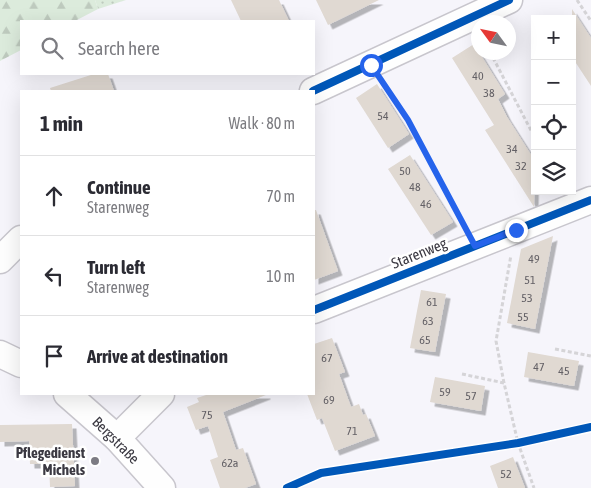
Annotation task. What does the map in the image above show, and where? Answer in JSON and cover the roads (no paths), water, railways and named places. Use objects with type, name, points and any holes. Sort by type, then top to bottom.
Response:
[{"type":"street","points":[[315,90],[509,0]]},
{"type":"street","name":"Starenweg","points":[[315,310],[591,200]]},
{"type":"street","points":[[0,260],[20,241]]},
{"type":"street","points":[[0,354],[20,364]]},
{"type":"street","name":"Bergstraße","points":[[68,395],[117,438],[162,488]]},
{"type":"street","points":[[117,438],[160,395]]},
{"type":"place","name":"Pflegedienst Michels","points":[[95,461]]}]
